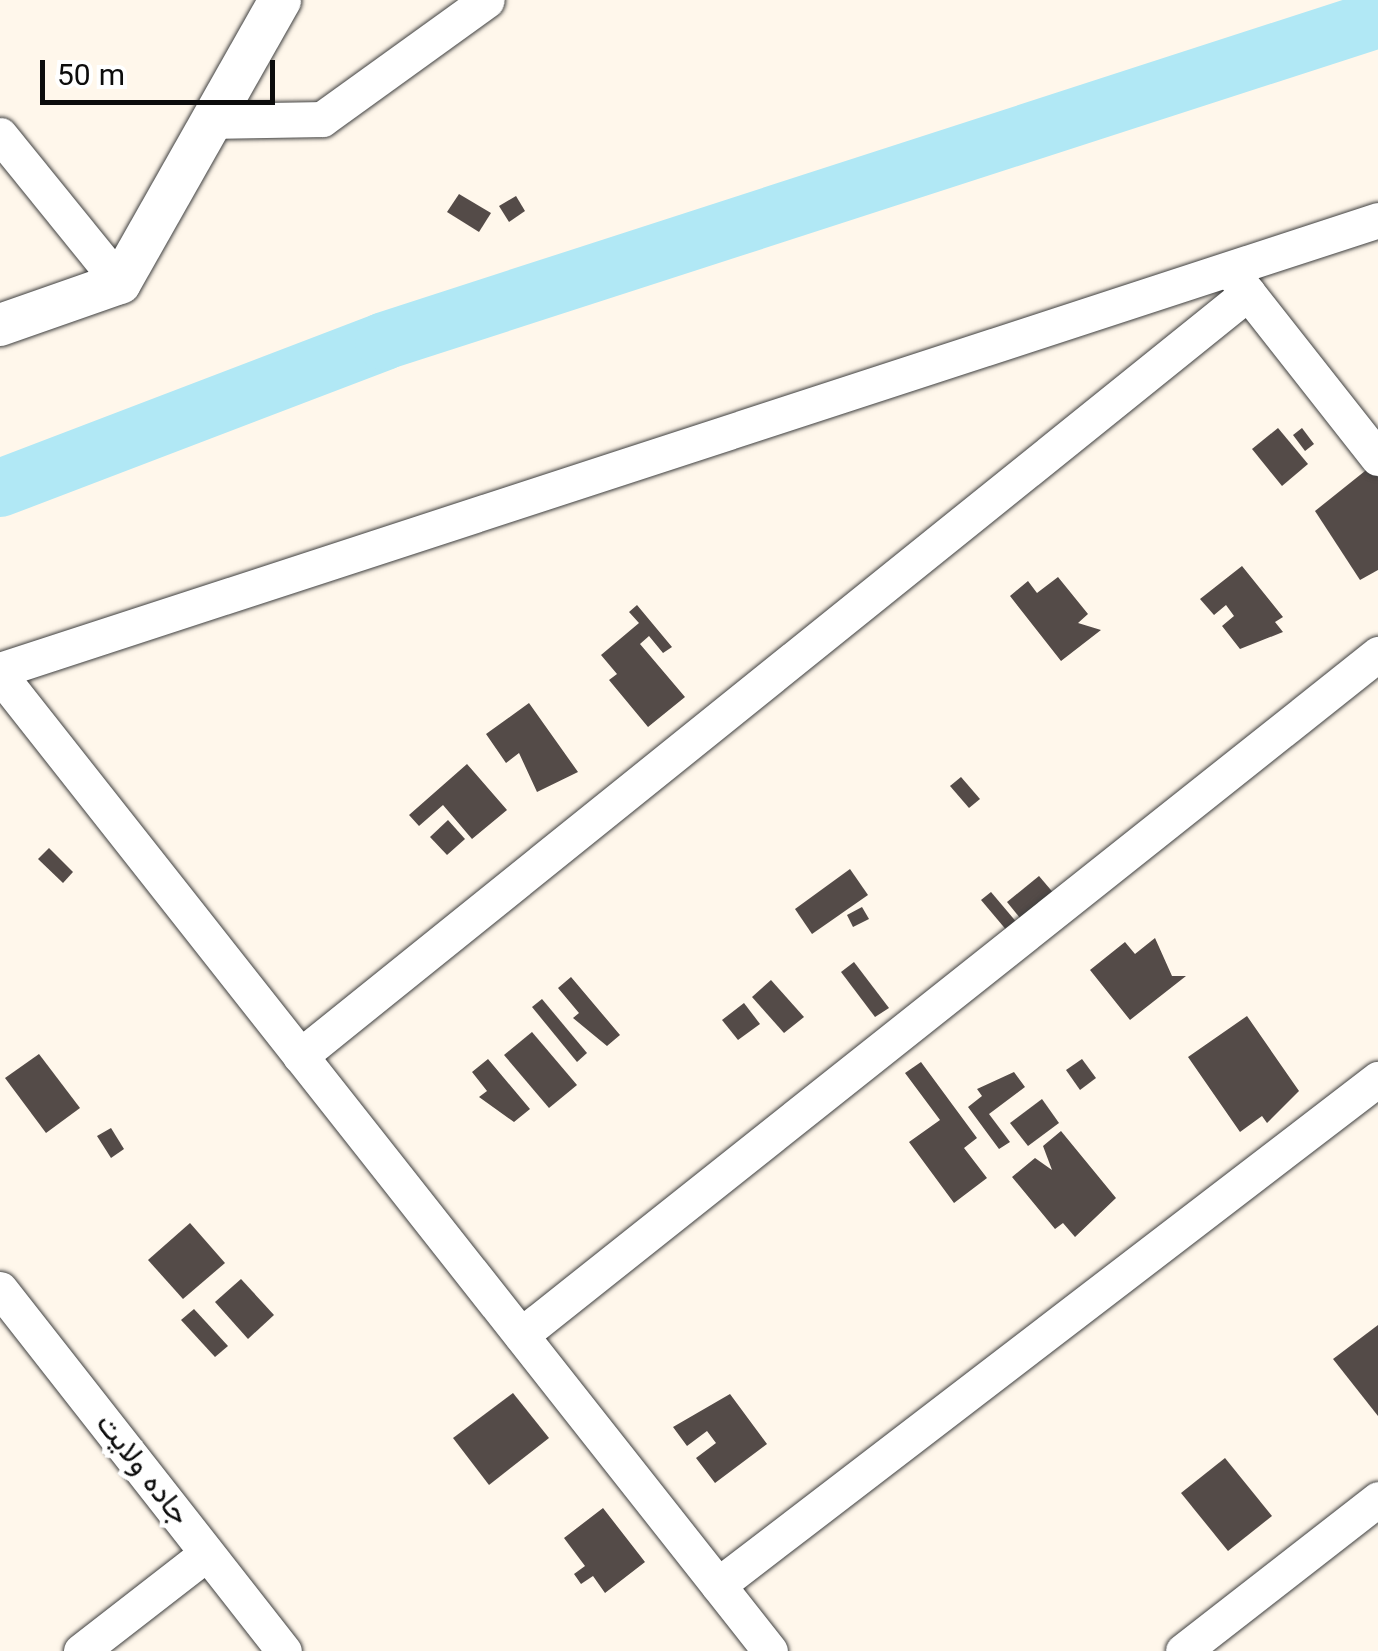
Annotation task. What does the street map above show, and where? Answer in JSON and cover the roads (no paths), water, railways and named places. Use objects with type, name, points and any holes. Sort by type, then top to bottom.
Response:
[{"type":"street","points":[[0,326],[120,283],[280,0]]},
{"type":"street","points":[[212,122],[322,120],[487,0]]},
{"type":"street","points":[[0,135],[120,283]]},
{"type":"street","points":[[770,1651],[0,673],[1226,265],[1378,220]]},
{"type":"street","points":[[1226,265],[1378,458]]},
{"type":"street","points":[[300,1056],[1248,293]]},
{"type":"street","points":[[521,1335],[1378,654]]},
{"type":"street","points":[[718,1585],[1378,1078]]},
{"type":"street","name":"جاده ولایت","points":[[0,1289],[284,1651]]},
{"type":"street","points":[[1183,1651],[1378,1499]]},
{"type":"street","points":[[81,1651],[206,1554]]},
{"type":"waterway","points":[[0,488],[384,341],[1378,19]]}]
